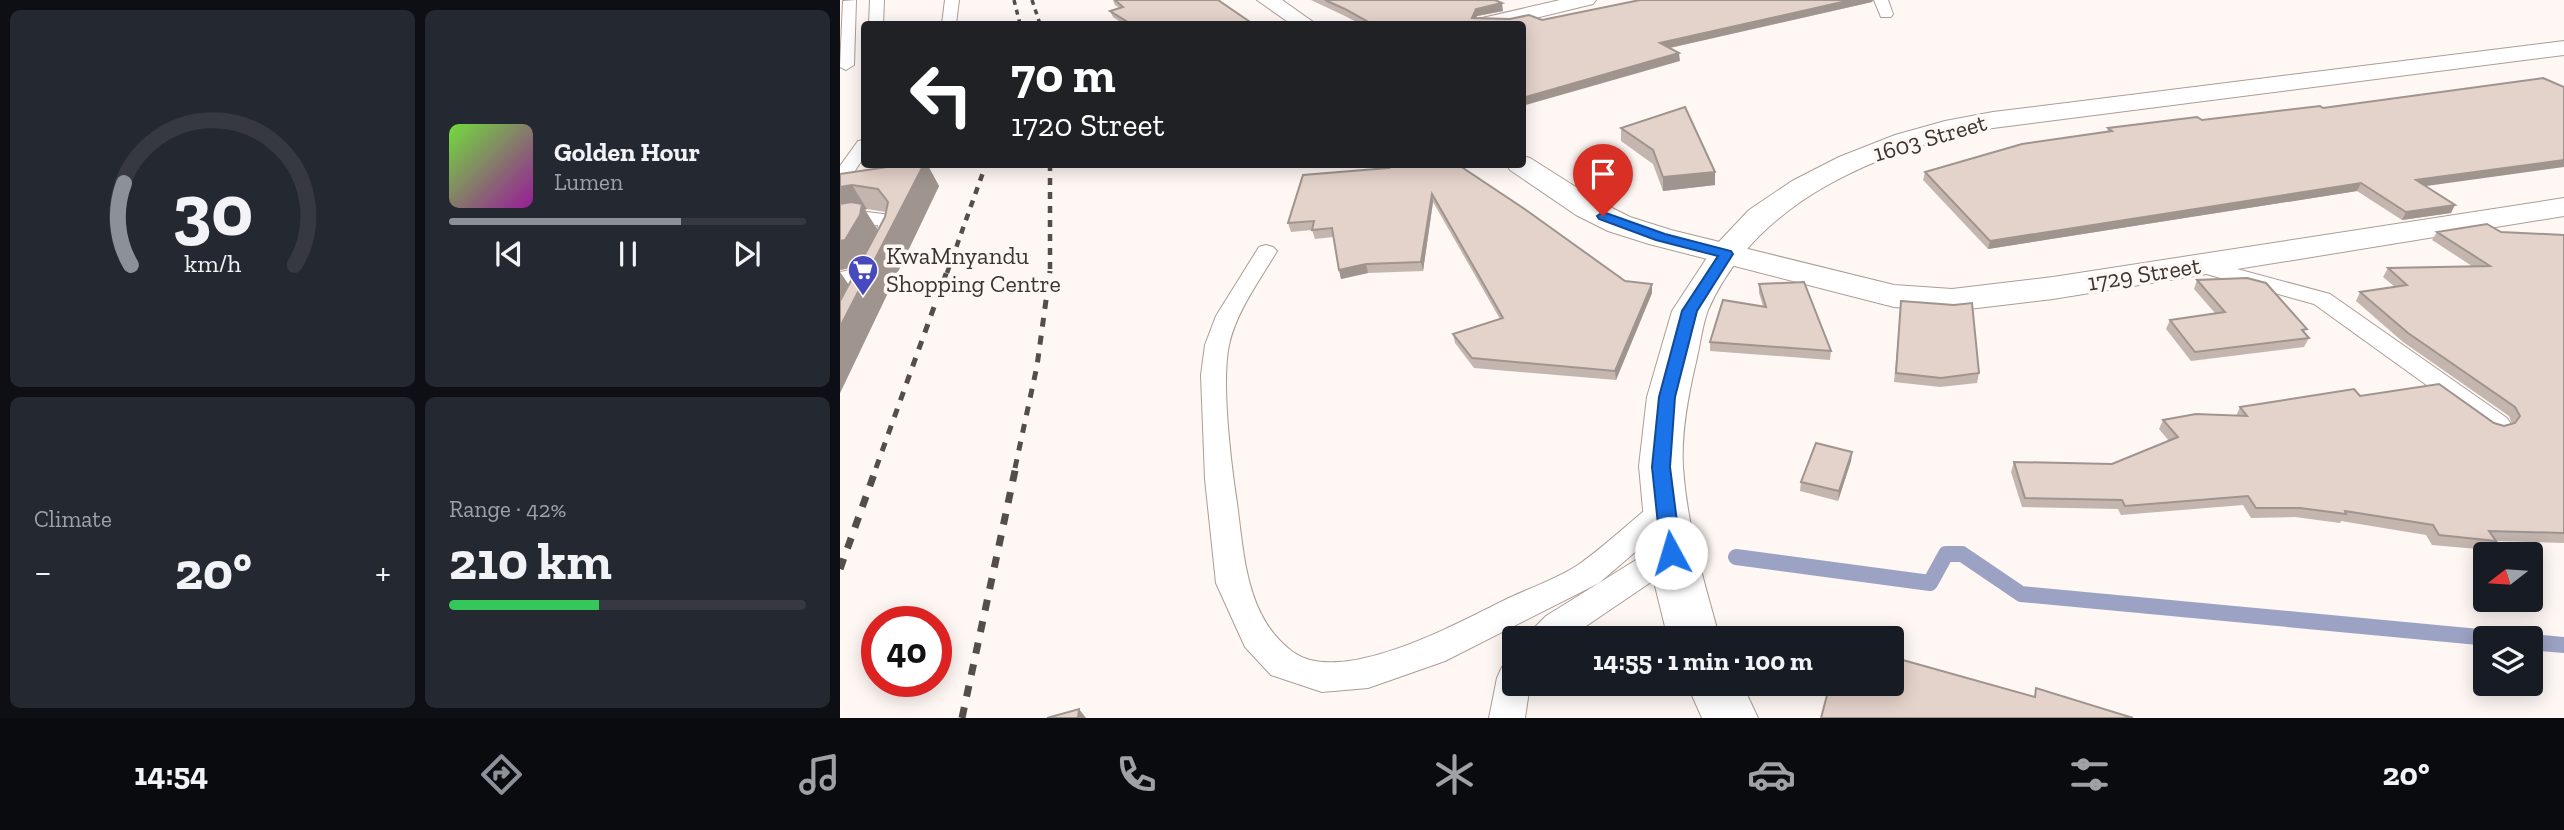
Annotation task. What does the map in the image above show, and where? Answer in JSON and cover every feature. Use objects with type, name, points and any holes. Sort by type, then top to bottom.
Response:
[{"type":"street","points":[[1267,0],[1300,21]]},
{"type":"street","points":[[1494,21],[1541,4],[1586,0]]},
{"type":"street","name":"1603 Street","points":[[1691,626],[1671,553],[1661,467],[1667,397],[1690,311],[1726,254],[1760,216],[1803,187],[1849,163],[1945,129],[1993,120],[2564,48]]},
{"type":"street","name":"1729 Street","points":[[1526,168],[1587,208],[1619,224],[1894,296],[1952,300],[2053,288],[2564,207]]},
{"type":"street","points":[[1720,696],[1730,718]]},
{"type":"lane","points":[[876,21],[877,0]]},
{"type":"lane","points":[[948,21],[952,0]]},
{"type":"lane","points":[[1881,0],[1886,14]]},
{"type":"lane","points":[[848,1],[843,66],[861,61]]},
{"type":"lane","points":[[840,178],[861,149]]},
{"type":"lane","points":[[840,223],[867,218],[884,219],[890,226],[888,241],[859,297]]},
{"type":"lane","points":[[1266,251],[1228,316],[1216,345],[1214,375],[1219,479],[1232,583],[1257,637],[1283,664],[1322,677],[1368,673],[1433,651],[1588,574],[1666,509]]},
{"type":"lane","points":[[2200,265],[2322,299],[2498,424]]},
{"type":"lane","points":[[840,279],[872,273]]},
{"type":"lane","points":[[1558,626],[1671,553]]},
{"type":"lane","points":[[1507,718],[1511,696]]},
{"type":"building","points":[[1115,0],[1218,0],[1249,21],[1126,21],[1110,11],[1123,7]]},
{"type":"building","points":[[1325,0],[1495,0],[1502,3],[1476,9],[1472,18],[1510,19],[1529,15],[1542,20],[1640,0],[1851,0],[1660,43],[1679,53],[1526,97],[1526,21],[1367,21]]},
{"type":"building","points":[[2543,78],[2564,87],[2564,160],[2416,180],[2455,205],[2406,212],[2361,183],[1990,241],[1925,172],[2022,144],[2112,131],[2108,128],[2197,117],[2202,120],[2320,106],[2323,108]]},
{"type":"building","points":[[1685,107],[1715,172],[1663,177],[1653,150],[1621,128]]},
{"type":"building","points":[[880,168],[922,168],[840,327],[840,301],[885,217],[888,202],[878,189],[852,185],[840,187],[840,174]]},
{"type":"building","points":[[1388,168],[1463,168],[1625,281],[1652,284],[1615,371],[1472,358],[1453,334],[1503,318],[1432,194],[1421,262],[1366,264],[1339,270],[1332,228],[1312,230],[1314,221],[1288,223],[1303,175]]},
{"type":"building","points":[[840,204],[862,204],[860,215],[845,240],[840,241]]},
{"type":"building","points":[[2487,224],[2501,232],[2564,235],[2564,533],[2489,531],[2496,541],[2439,535],[2433,525],[2345,511],[2346,514],[2300,508],[2256,508],[2248,496],[2125,506],[2122,500],[2025,498],[2014,462],[2112,464],[2178,437],[2163,420],[2196,414],[2247,416],[2240,407],[2354,389],[2360,396],[2439,384],[2494,423],[2504,426],[2515,423],[2520,416],[2515,407],[2408,333],[2360,292],[2407,285],[2388,268],[2490,266],[2437,232]]},
{"type":"building","points":[[2247,278],[2266,283],[2307,329],[2302,330],[2309,338],[2195,352],[2170,320],[2225,312],[2197,280]]},
{"type":"building","points":[[1804,282],[1831,351],[1710,342],[1723,300],[1766,307],[1759,284]]},
{"type":"building","points":[[1901,301],[1954,305],[1972,303],[1979,373],[1941,378],[1896,373]]},
{"type":"building","points":[[1816,443],[1852,452],[1839,491],[1801,482]]},
{"type":"building","points":[[1904,660],[2035,697],[2036,688],[2133,718],[1821,718],[1827,696],[1904,696]]},
{"type":"building","points":[[1079,709],[1078,718],[1047,718]]},
{"type":"waterway","points":[[1736,557],[1930,583],[1946,554],[1962,554],[2021,594],[2473,636]]},
{"type":"waterway","points":[[2543,643],[2564,645]]},
{"type":"railway","points":[[1014,0],[1019,21]]},
{"type":"railway","points":[[1032,0],[1039,21]]},
{"type":"railway","points":[[947,273],[985,168]]},
{"type":"railway","points":[[1050,168],[1050,271]]},
{"type":"railway","points":[[876,468],[947,271]]},
{"type":"railway","points":[[1015,468],[1037,366],[1050,271]]},
{"type":"railway","points":[[840,569],[877,466]]},
{"type":"railway","points":[[962,718],[1016,466]]},
{"type":"place","name":"KwaMnyandu Shopping Centre","points":[[863,297]]},
{"type":"route","points":[[1603,216],[1660,237],[1726,254],[1690,311],[1667,397],[1661,467],[1671,553]]}]
